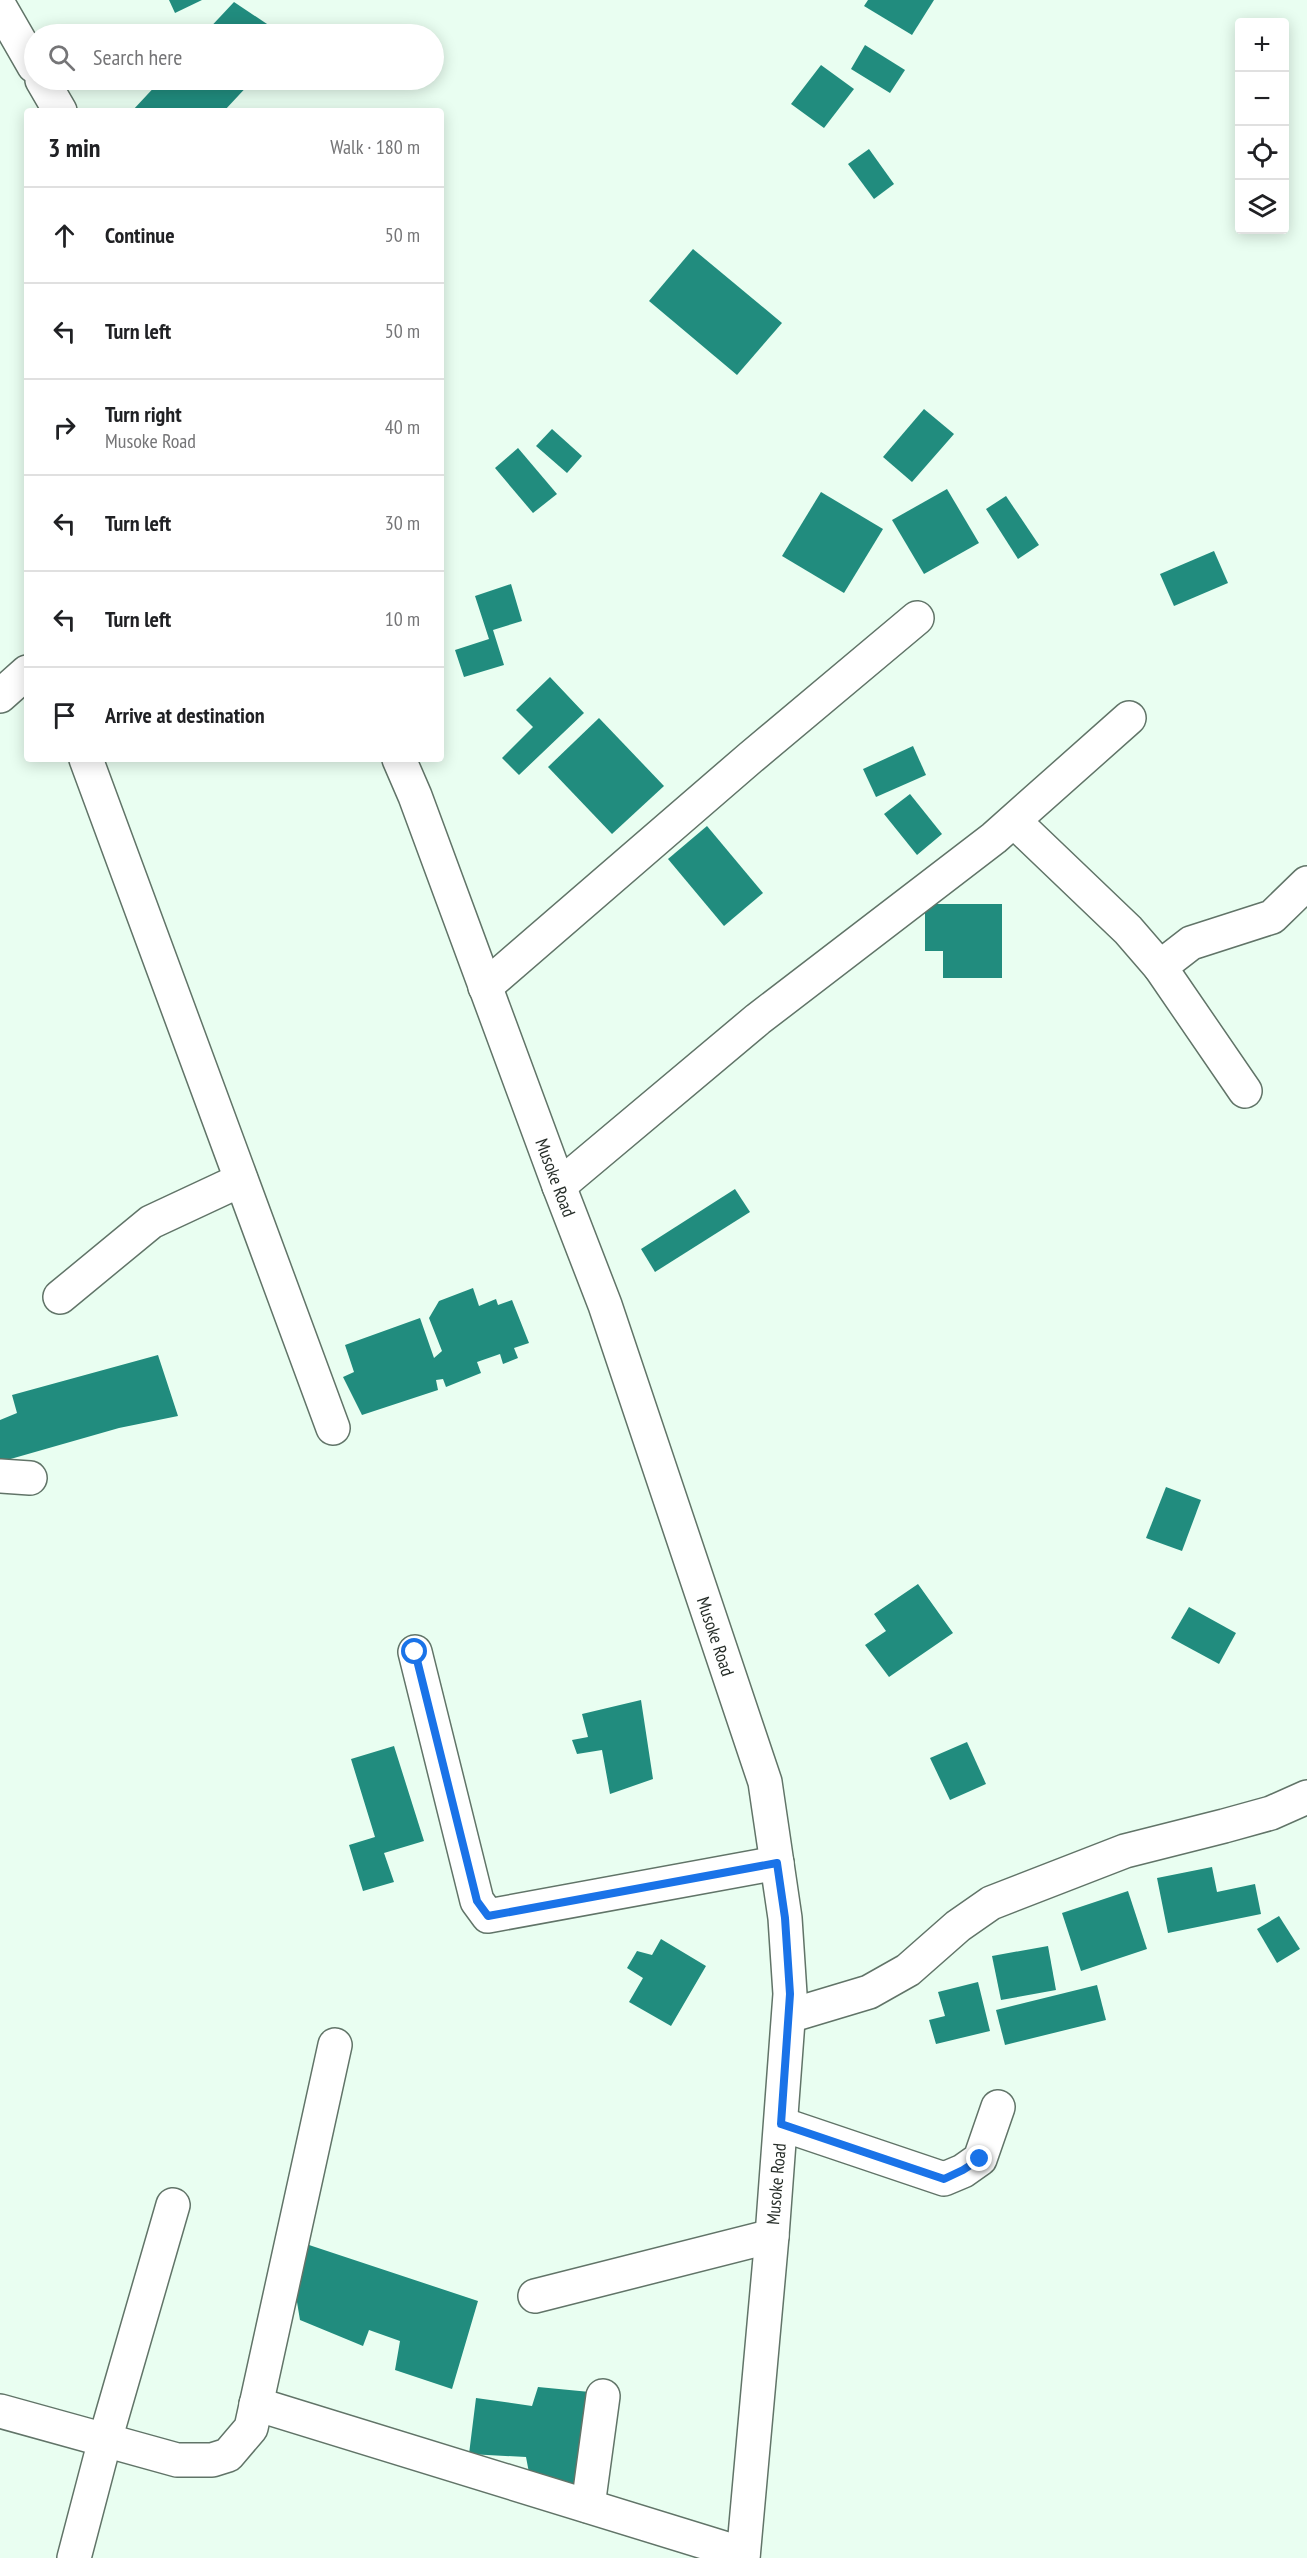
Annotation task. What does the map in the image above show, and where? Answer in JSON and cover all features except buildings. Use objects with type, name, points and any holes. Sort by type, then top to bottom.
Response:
[{"type":"street","points":[[0,7],[24,49]]},
{"type":"street","points":[[48,90],[58,108]]},
{"type":"street","points":[[485,987],[750,758],[917,618]]},
{"type":"street","points":[[0,696],[24,675]]},
{"type":"street","points":[[559,1186],[758,1020],[1014,820],[1129,718]]},
{"type":"street","points":[[87,762],[333,1428]]},
{"type":"street","name":"Musoke Road","points":[[400,762],[605,1305],[765,1782],[785,1918],[789,2016],[743,2556]]},
{"type":"street","points":[[1014,820],[1128,930],[1160,967],[1245,1091]]},
{"type":"street","points":[[1160,967],[1191,943],[1272,917],[1307,883]]},
{"type":"street","points":[[60,1297],[151,1222],[242,1180]]},
{"type":"street","points":[[415,1652],[477,1901],[488,1916],[777,1863]]},
{"type":"street","points":[[789,2016],[869,1992],[908,1970],[958,1926],[991,1903],[1125,1851],[1271,1813],[1307,1797]]},
{"type":"street","points":[[0,2411],[177,2460],[212,2460],[228,2455],[251,2428],[335,2045]]},
{"type":"street","points":[[781,2124],[944,2179],[980,2159],[998,2108]]},
{"type":"street","points":[[74,2558],[105,2440],[173,2205]]},
{"type":"street","points":[[535,2296],[772,2236]]},
{"type":"street","points":[[588,2506],[603,2396]]},
{"type":"street","points":[[256,2404],[743,2556]]},
{"type":"route","points":[[415,1652],[477,1901],[488,1916],[777,1863],[785,1918],[790,1994],[781,2124],[944,2179],[980,2159]]}]
